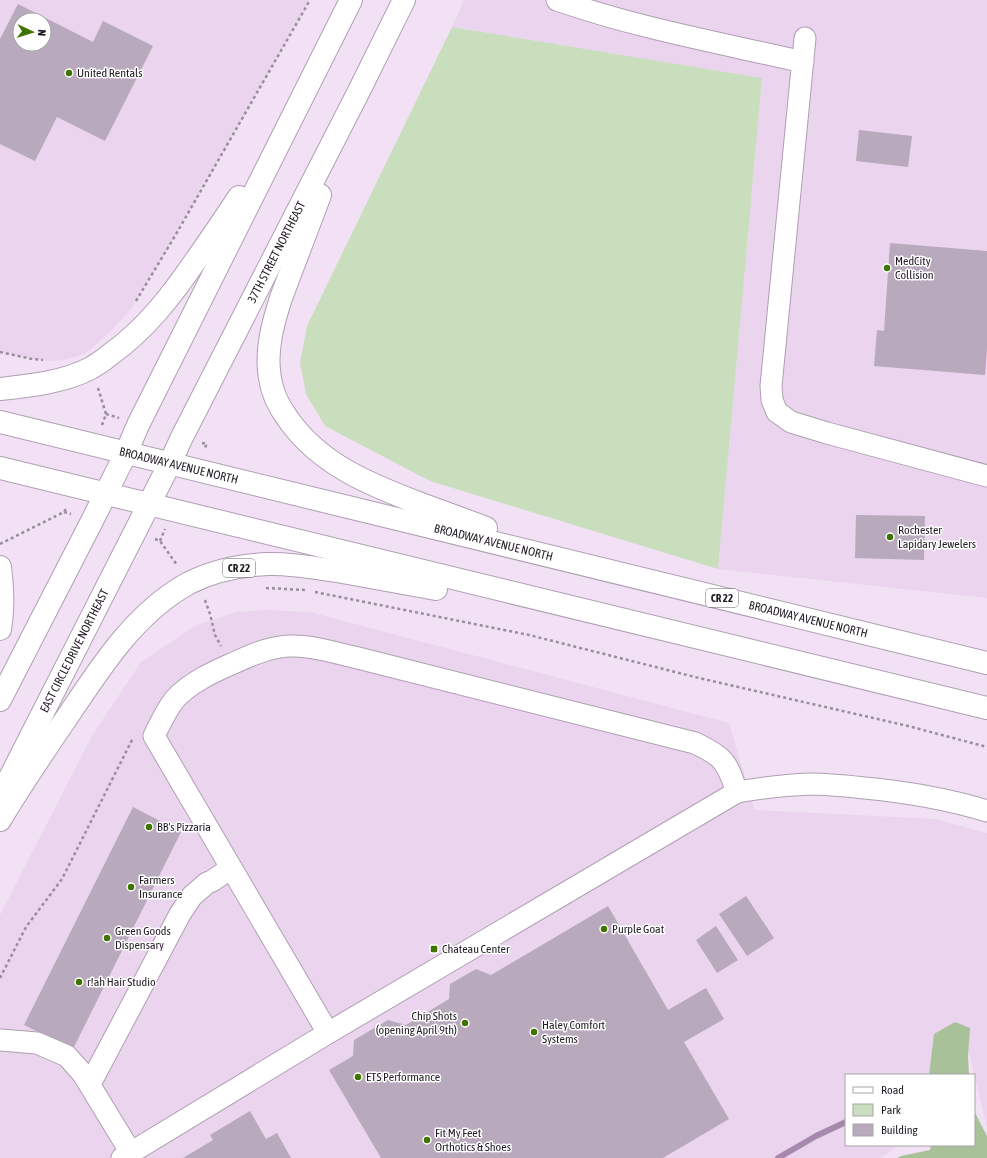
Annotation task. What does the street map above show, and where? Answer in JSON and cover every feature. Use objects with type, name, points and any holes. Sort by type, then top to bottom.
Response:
[{"type":"main road","points":[[0,700],[126,453],[141,419],[351,0]]},
{"type":"main road","name":"37TH STREET NORTHEAST","points":[[149,505],[404,0]]},
{"type":"main road","points":[[0,389],[38,384],[74,375],[91,368],[136,335],[178,286],[224,220],[310,82]]},
{"type":"main road","points":[[359,91],[275,315],[269,357],[270,378],[275,397],[284,414],[296,430],[312,447],[332,462],[364,480],[402,497],[595,567]]},
{"type":"main road","name":"BROADWAY AVENUE NORTH","points":[[0,422],[987,663]]},
{"type":"main road","points":[[0,468],[105,494]]},
{"type":"main road","name":"CR 22","points":[[105,494],[987,708]]},
{"type":"main road","name":"EAST CIRCLE DRIVE NORTHEAST","points":[[0,797],[149,505]]},
{"type":"main road","name":"CR 22","points":[[0,820],[20,786],[102,665],[119,644],[138,623],[171,594],[206,576],[248,566],[270,564],[292,565],[325,569],[451,591],[592,613]]},
{"type":"main road","points":[[0,567],[3,587],[3,612],[0,629]]},
{"type":"lane","points":[[557,0],[592,12],[675,33],[803,62]]},
{"type":"lane","points":[[805,38],[771,386],[772,400],[777,412],[790,422],[987,476]]},
{"type":"lane","points":[[328,1033],[154,736],[166,713],[175,700],[187,688],[200,679],[260,651],[275,648],[306,646],[695,743],[709,750],[721,759],[728,770],[737,792]]},
{"type":"lane","points":[[1,1040],[37,1042],[67,1056],[90,1084],[126,1155],[328,1033],[737,792],[759,788],[809,784],[833,785],[890,790],[987,811]]},
{"type":"lane","points":[[90,1084],[180,914],[192,896],[207,883],[231,868]]},
{"type":"path","points":[[135,302],[175,236],[310,0]]},
{"type":"path","points":[[0,352],[32,359],[50,361]]},
{"type":"path","points":[[91,368],[106,414]]},
{"type":"path","points":[[0,544],[64,512]]},
{"type":"path","points":[[265,588],[310,590],[529,635],[699,678],[908,726],[987,747]]},
{"type":"path","points":[[212,598],[205,600],[215,635],[222,648],[216,650]]},
{"type":"path","points":[[0,978],[26,927],[62,879],[133,736]]},
{"type":"shaded area","points":[[0,0],[310,0],[175,236],[131,309],[111,331],[86,353],[69,359],[50,361],[32,359],[0,352]]},
{"type":"shaded area","points":[[464,0],[987,0],[987,598],[718,569],[762,78],[452,27]]},
{"type":"shaded area","name":"Chateau Center","points":[[266,610],[310,612],[729,723],[755,810],[935,819],[987,833],[987,1127],[968,1049],[970,1028],[935,1074],[845,1074],[845,1146],[898,1146],[880,1158],[0,1158],[0,915],[93,734],[141,662],[195,626],[236,612]]},
{"type":"green space","points":[[452,27],[762,78],[718,569],[430,481],[325,426],[306,394],[300,363],[307,326]]},
{"type":"green space","points":[[955,1022],[970,1028],[968,1056],[969,1074],[929,1074],[934,1034]]},
{"type":"green space","points":[[975,1113],[987,1136],[987,1158],[897,1158],[930,1150],[931,1146],[975,1146]]},
{"type":"building","name":"United Rentals","points":[[18,4],[34,12],[14,12]]},
{"type":"building","name":"United Rentals","points":[[12,16],[12,52],[52,52],[52,21],[93,42],[103,21],[153,46],[105,141],[57,117],[35,161],[0,144],[0,39]]},
{"type":"building","points":[[859,130],[912,136],[908,167],[856,161]]},
{"type":"building","points":[[890,243],[987,251],[987,348],[985,375],[874,366],[877,330],[884,331]]},
{"type":"building","name":"Rochester Lapidary Jewelers","points":[[856,515],[925,516],[924,560],[855,558]]},
{"type":"building","points":[[133,807],[181,832],[73,1049],[24,1025]]},
{"type":"building","points":[[746,896],[774,938],[747,956],[719,914]]},
{"type":"building","name":"Haley Comfort Systems","points":[[608,906],[668,1010],[706,988],[724,1019],[684,1042],[729,1119],[663,1158],[381,1158],[329,1070],[353,1056],[354,1040],[388,1020],[406,1025],[449,999],[450,984],[476,969],[491,975]]},
{"type":"building","points":[[716,926],[738,960],[717,973],[696,940]]},
{"type":"building","points":[[250,1111],[266,1139],[277,1133],[291,1158],[183,1158],[213,1140],[210,1135]]},
{"type":"waterway","points":[[778,1158],[816,1136],[845,1122]]},
{"type":"place","name":"United Rentals","points":[[69,73]]},
{"type":"place","name":"MedCity Collision","points":[[887,268]]},
{"type":"place","name":"Rochester Lapidary Jewelers","points":[[890,537]]},
{"type":"place","name":"BB's Pizzaria","points":[[149,827]]},
{"type":"place","name":"Farmers Insurance","points":[[131,887]]},
{"type":"place","name":"Purple Goat","points":[[604,929]]},
{"type":"place","name":"Green Goods Dispensary","points":[[107,938]]},
{"type":"place","name":"Chateau Center","points":[[434,949]]},
{"type":"place","name":"r!ah Hair Studio","points":[[79,982]]},
{"type":"place","name":"Chip Shots (opening April 9th)","points":[[465,1023]]},
{"type":"place","name":"Haley Comfort Systems","points":[[534,1032]]},
{"type":"place","name":"ETS Performance","points":[[358,1077]]},
{"type":"place","name":"Fit My Feet Orthotics & Shoes","points":[[427,1140]]}]
